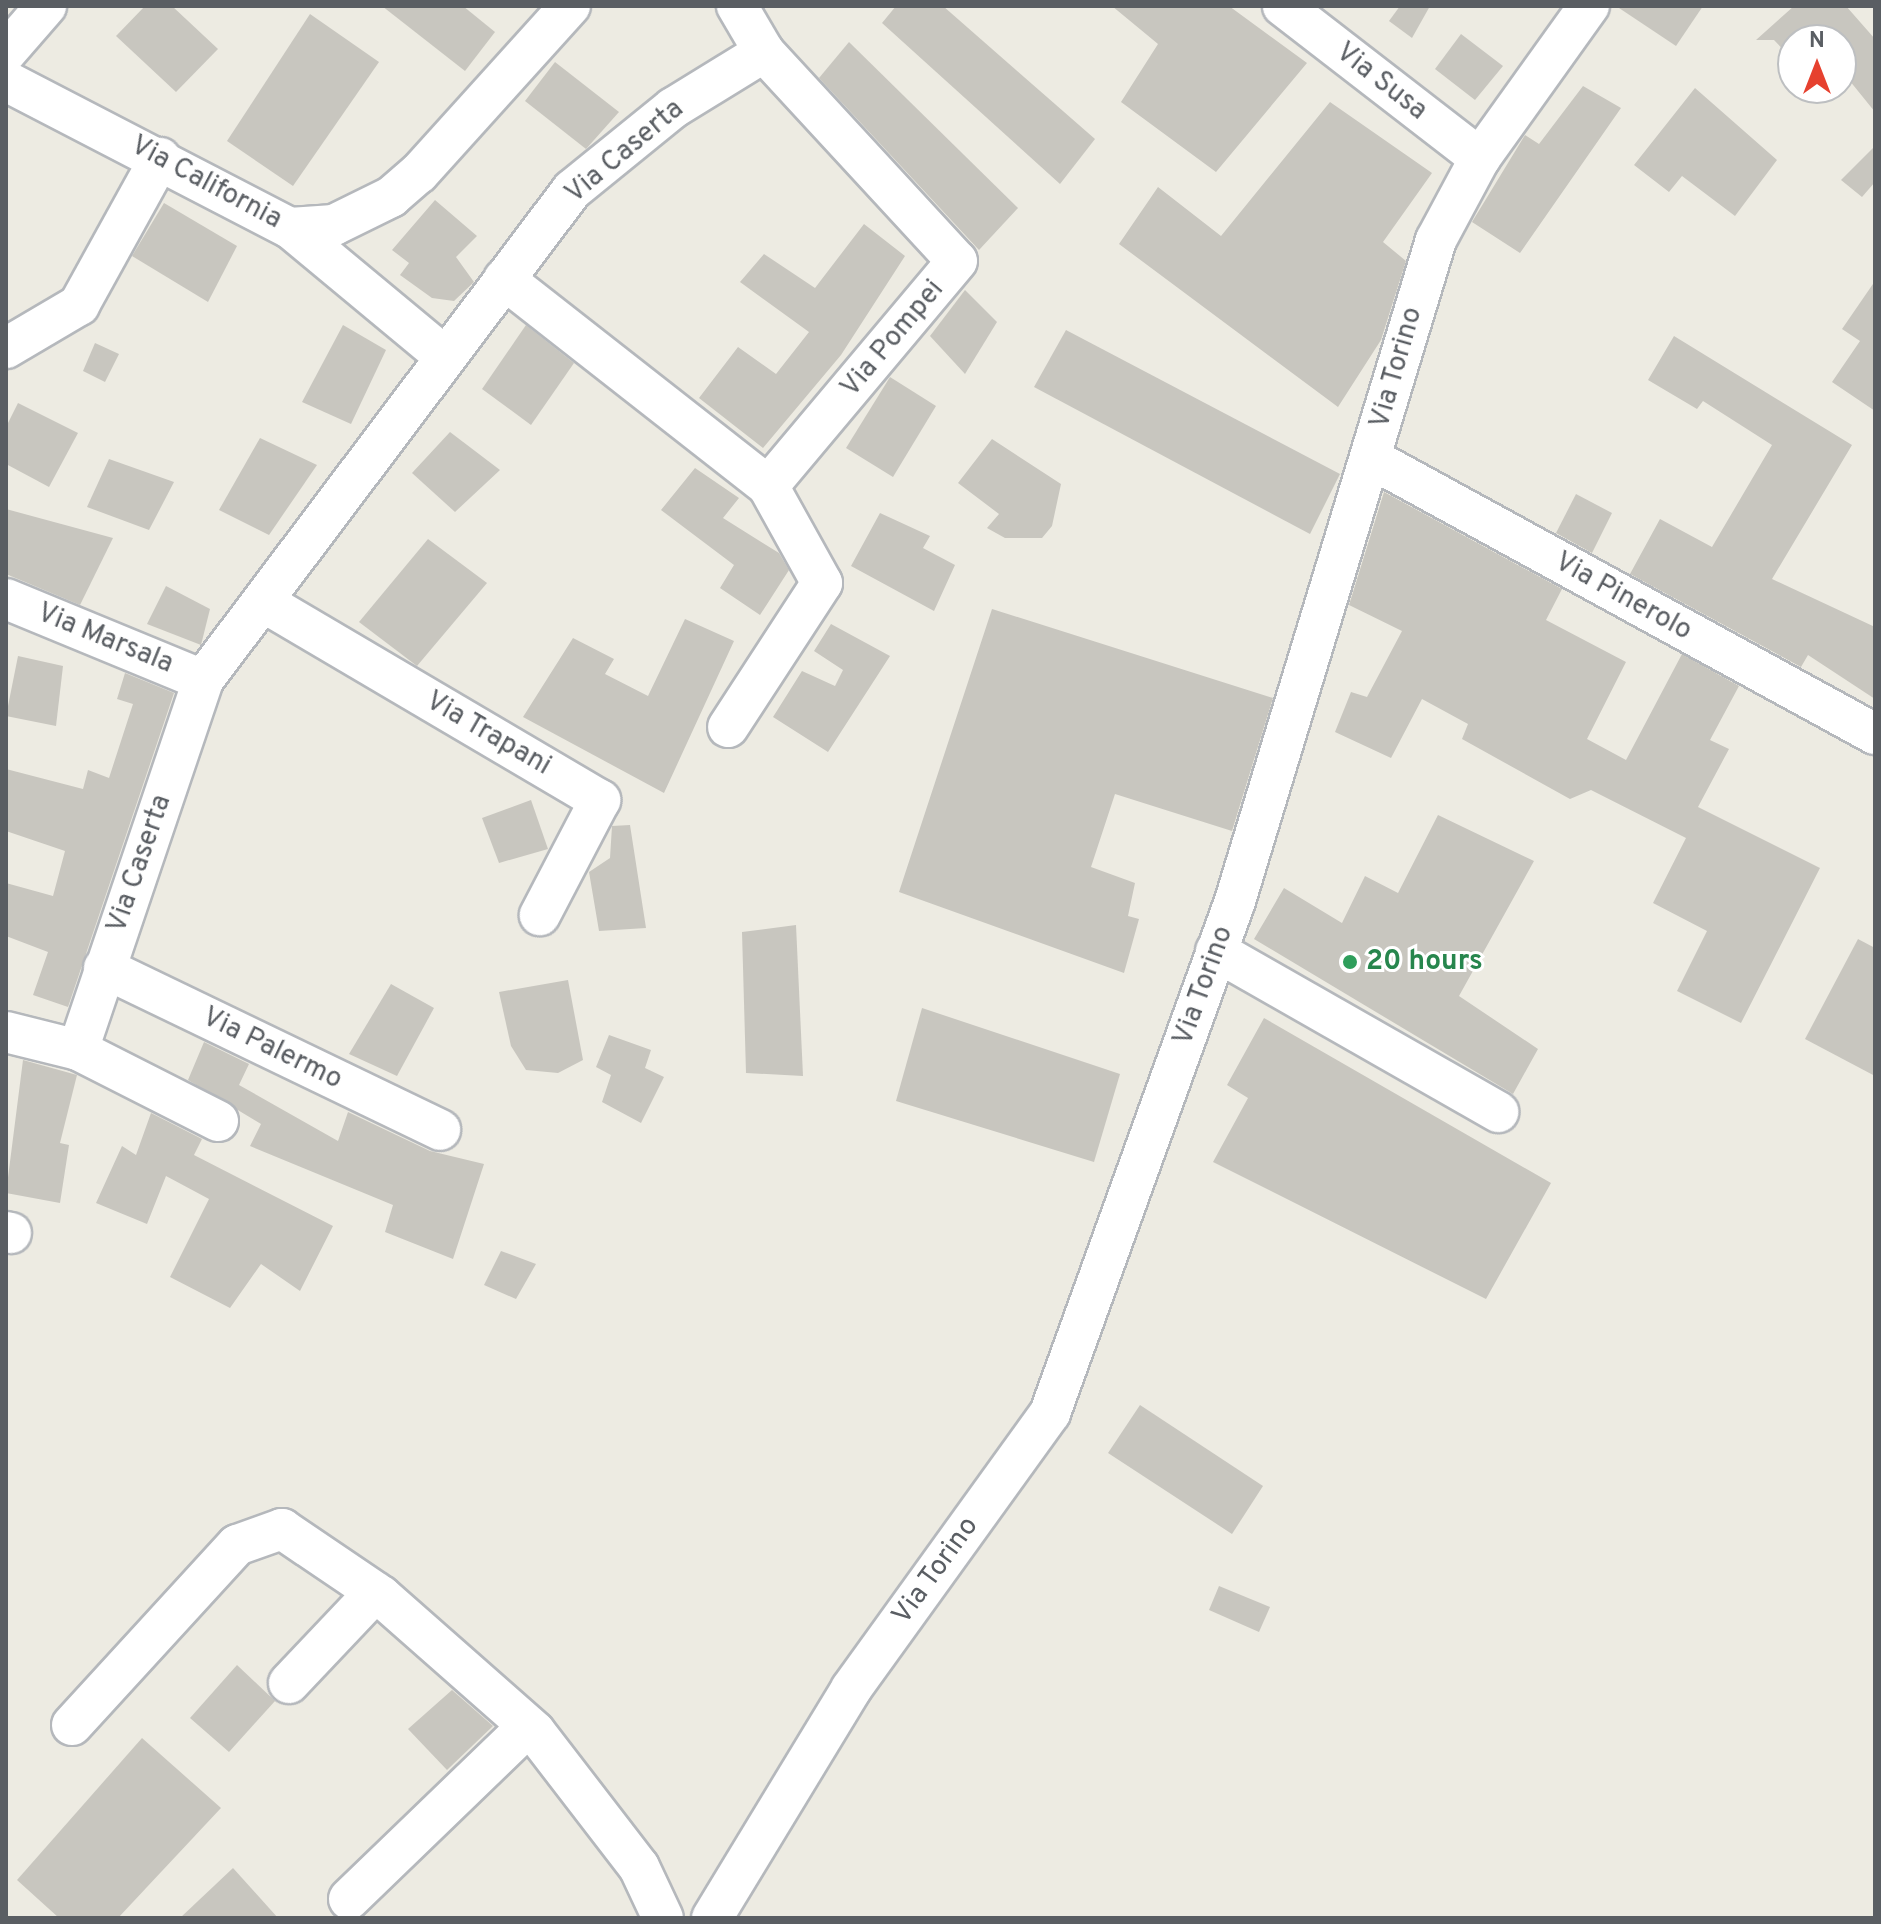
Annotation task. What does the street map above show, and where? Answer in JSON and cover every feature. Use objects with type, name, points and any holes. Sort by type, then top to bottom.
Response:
[{"type":"street","points":[[6,52],[46,6]]},
{"type":"street","name":"Via California","points":[[6,81],[160,158],[290,228],[334,225],[391,197],[570,6]]},
{"type":"street","points":[[737,6],[764,52]]},
{"type":"street","name":"Via Susa","points":[[1283,6],[1480,158]]},
{"type":"street","name":"Via Torino","points":[[712,1918],[851,1689],[1050,1413],[1216,951],[1372,459],[1426,264],[1480,158],[1589,6]]},
{"type":"street","name":"Via Caserta","points":[[78,1050],[203,680],[390,437],[442,354],[572,190],[673,108],[764,52]]},
{"type":"street","name":"Via Pompei","points":[[764,52],[957,261],[768,486]]},
{"type":"street","points":[[6,348],[79,305],[160,158]]},
{"type":"street","points":[[290,228],[442,354]]},
{"type":"street","points":[[504,279],[768,486],[822,583],[728,727]]},
{"type":"street","name":"Via Pinerolo","points":[[1372,459],[1875,734]]},
{"type":"street","name":"Via Marsala","points":[[6,599],[203,680]]},
{"type":"street","name":"Via Trapani","points":[[265,603],[600,800],[540,915]]},
{"type":"street","points":[[1216,951],[1498,1112]]},
{"type":"street","name":"Via Palermo","points":[[104,968],[440,1130]]},
{"type":"street","points":[[6,1032],[78,1050],[218,1121]]},
{"type":"street","points":[[72,1725],[237,1545],[282,1529],[375,1592],[528,1726],[639,1867],[663,1918]]},
{"type":"street","points":[[289,1683],[375,1592]]},
{"type":"street","points":[[349,1899],[528,1726]]},
{"type":"building","points":[[145,6],[172,6],[218,49],[176,92],[116,36]]},
{"type":"building","points":[[382,6],[463,6],[495,32],[465,71]]},
{"type":"building","points":[[896,6],[943,6],[1095,139],[1060,184],[882,23]]},
{"type":"building","points":[[1112,6],[1229,6],[1307,63],[1216,172],[1121,102],[1158,44]]},
{"type":"building","points":[[1400,6],[1430,6],[1412,38],[1389,21]]},
{"type":"building","points":[[1616,6],[1703,6],[1676,46]]},
{"type":"building","points":[[1794,6],[1846,6],[1875,39],[1875,112],[1857,90],[1857,24],[1777,24],[1777,43],[1774,40],[1756,40]]},
{"type":"building","points":[[310,14],[379,62],[293,186],[227,141]]},
{"type":"building","points":[[1461,34],[1503,66],[1475,100],[1435,69]]},
{"type":"building","points":[[849,42],[1018,208],[979,250],[819,78]]},
{"type":"building","points":[[555,62],[619,112],[586,149],[525,101]]},
{"type":"building","points":[[1583,86],[1621,108],[1520,253],[1472,222],[1525,135],[1539,144]]},
{"type":"building","points":[[1695,88],[1777,160],[1735,216],[1682,176],[1669,192],[1634,165]]},
{"type":"building","points":[[1330,102],[1432,173],[1383,242],[1406,261],[1381,340],[1338,407],[1119,244],[1158,187],[1221,236]]},
{"type":"building","points":[[1875,146],[1875,182],[1862,197],[1841,180]]},
{"type":"building","points":[[435,200],[477,236],[456,257],[474,282],[454,301],[432,298],[400,275],[409,263],[392,250]]},
{"type":"building","points":[[164,203],[237,246],[208,302],[132,256]]},
{"type":"building","points":[[864,224],[905,256],[841,355],[763,448],[699,398],[738,347],[776,374],[809,332],[740,282],[764,254],[815,288]]},
{"type":"building","points":[[1875,281],[1875,411],[1832,382],[1860,341],[1842,329]]},
{"type":"building","points":[[965,290],[997,322],[965,374],[930,336]]},
{"type":"building","points":[[343,325],[386,350],[351,424],[302,402]]},
{"type":"building","points":[[526,325],[574,363],[531,425],[482,389]]},
{"type":"building","points":[[1066,330],[1340,474],[1310,534],[1034,387]]},
{"type":"building","points":[[1674,336],[1852,445],[1772,579],[1875,627],[1875,699],[1808,655],[1801,667],[1630,574],[1660,519],[1712,547],[1772,445],[1703,401],[1697,409],[1648,380]]},
{"type":"building","points":[[95,343],[119,354],[105,382],[83,371]]},
{"type":"building","points":[[890,377],[936,406],[893,477],[846,448]]},
{"type":"building","points":[[18,403],[78,433],[49,487],[6,464],[6,427]]},
{"type":"building","points":[[450,432],[500,470],[455,512],[412,473]]},
{"type":"building","points":[[260,438],[317,465],[269,535],[219,510]]},
{"type":"building","points":[[992,439],[1061,484],[1052,526],[1042,538],[1005,538],[987,528],[999,514],[958,483]]},
{"type":"building","points":[[109,459],[174,482],[149,530],[87,507]]},
{"type":"building","points":[[695,468],[739,498],[723,518],[779,553],[789,570],[760,615],[720,588],[734,565],[661,510]]},
{"type":"building","points":[[1384,492],[1562,589],[1546,620],[1626,662],[1587,739],[1626,760],[1682,654],[1739,686],[1710,740],[1729,749],[1698,807],[1820,868],[1741,1023],[1677,991],[1707,931],[1653,903],[1686,838],[1591,790],[1570,799],[1462,739],[1468,724],[1422,699],[1391,758],[1335,732],[1351,692],[1367,697],[1402,631],[1349,605]]},
{"type":"building","points":[[1576,494],[1612,513],[1592,553],[1556,533]]},
{"type":"building","points":[[6,509],[113,538],[80,605],[6,574]]},
{"type":"building","points":[[880,513],[930,536],[923,548],[955,565],[934,611],[851,566]]},
{"type":"building","points":[[428,539],[487,583],[417,666],[359,622]]},
{"type":"building","points":[[166,586],[210,609],[201,645],[147,624]]},
{"type":"building","points":[[992,609],[1273,698],[1232,831],[1115,794],[1091,867],[1135,883],[1128,916],[1139,919],[1124,973],[899,892]]},
{"type":"building","points":[[685,619],[734,641],[664,793],[523,717],[573,638],[614,659],[605,674],[648,696]]},
{"type":"building","points":[[831,624],[890,656],[828,752],[773,717],[802,671],[835,686],[843,670],[814,651]]},
{"type":"building","points":[[18,656],[63,666],[56,726],[6,716]]},
{"type":"building","points":[[125,673],[174,693],[68,1007],[33,995],[48,952],[6,936],[6,883],[53,896],[65,851],[6,831],[6,769],[83,789],[88,770],[109,778],[133,704],[117,699]]},
{"type":"building","points":[[531,800],[548,849],[499,863],[482,818]]},
{"type":"building","name":"20 hours","points":[[1438,815],[1534,861],[1459,996],[1538,1049],[1513,1094],[1254,939],[1284,888],[1342,923],[1365,876],[1398,893]]},
{"type":"building","points":[[630,825],[646,928],[599,931],[589,872],[610,858],[612,826]]},
{"type":"building","points":[[796,925],[803,1076],[746,1073],[742,932]]},
{"type":"building","points":[[1858,939],[1875,948],[1875,1076],[1805,1039]]},
{"type":"building","points":[[568,980],[583,1060],[558,1073],[526,1070],[511,1046],[499,992]]},
{"type":"building","points":[[391,984],[434,1008],[397,1076],[349,1054]]},
{"type":"building","points":[[922,1008],[1120,1074],[1094,1162],[896,1101]]},
{"type":"building","points":[[1264,1018],[1551,1183],[1486,1299],[1213,1162],[1248,1098],[1227,1085]]},
{"type":"building","points":[[609,1035],[651,1050],[645,1068],[664,1077],[641,1123],[602,1102],[611,1075],[596,1067]]},
{"type":"building","points":[[204,1042],[249,1064],[239,1085],[338,1141],[348,1112],[430,1151],[484,1164],[453,1259],[385,1232],[393,1205],[250,1146],[261,1124],[188,1080]]},
{"type":"building","points":[[23,1060],[77,1075],[60,1143],[69,1145],[60,1203],[6,1193]]},
{"type":"building","points":[[151,1113],[202,1139],[194,1155],[333,1226],[300,1291],[261,1264],[230,1308],[170,1277],[209,1199],[166,1176],[147,1224],[96,1203],[122,1146],[136,1155]]},
{"type":"building","points":[[501,1251],[536,1264],[516,1299],[484,1285]]},
{"type":"building","points":[[1140,1405],[1263,1486],[1232,1534],[1108,1453]]},
{"type":"building","points":[[1219,1586],[1270,1607],[1259,1632],[1209,1610]]},
{"type":"building","points":[[237,1665],[275,1701],[229,1752],[190,1718]]},
{"type":"building","points":[[452,1690],[493,1726],[447,1770],[408,1729]]},
{"type":"building","points":[[142,1738],[221,1808],[118,1918],[59,1918],[17,1880]]},
{"type":"building","points":[[233,1868],[278,1918],[180,1918]]},
{"type":"place","name":"20 hours","points":[[1350,962]]}]
